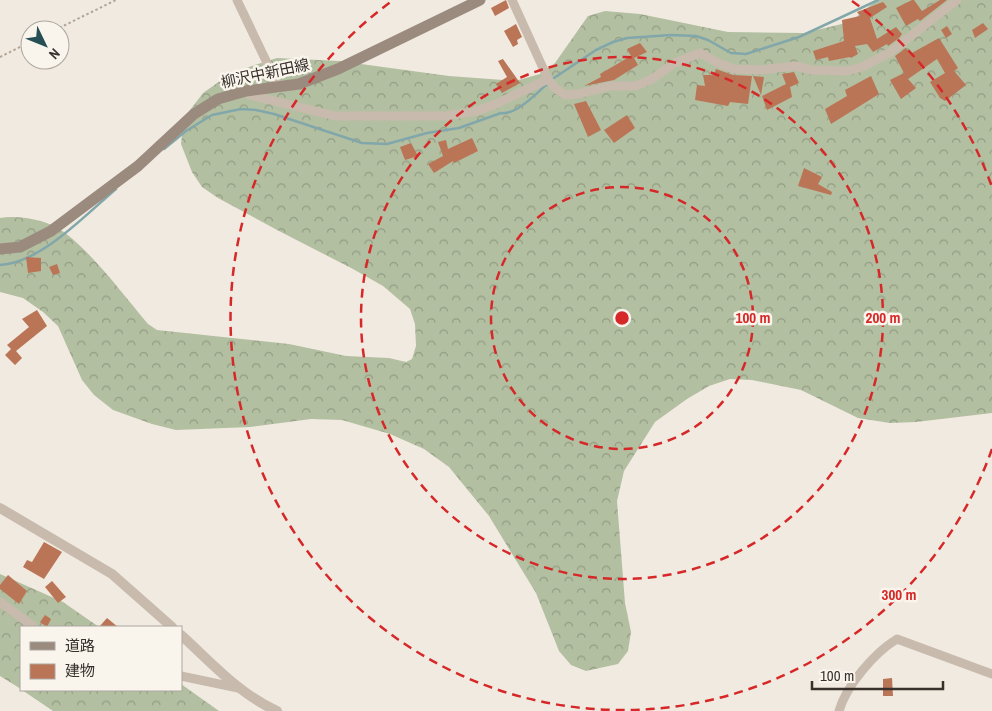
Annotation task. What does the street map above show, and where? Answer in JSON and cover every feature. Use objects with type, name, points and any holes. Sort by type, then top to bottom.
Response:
[{"type":"main road","name":"柳沢中新田線","points":[[0,249],[20,247],[51,231],[138,166],[194,114],[218,99],[246,91],[299,84],[338,70],[480,0]]},
{"type":"street","points":[[237,0],[279,88]]},
{"type":"street","points":[[512,0],[548,78],[560,92],[570,96],[605,87],[620,85],[636,86],[652,79],[673,64],[700,53],[734,69],[760,70],[795,66],[812,70],[847,71],[889,53],[957,0]]},
{"type":"street","points":[[246,91],[250,95],[336,116],[446,116],[477,112],[548,78]]},
{"type":"street","points":[[0,508],[112,574],[171,626]]},
{"type":"street","points":[[0,602],[33,626]]},
{"type":"street","points":[[182,637],[238,688],[258,702],[277,711]]},
{"type":"street","points":[[839,711],[843,698],[872,660],[897,639],[992,674]]},
{"type":"street","points":[[182,676],[238,688]]},
{"type":"path","points":[[70,23],[116,0]]},
{"type":"path","points":[[0,57],[20,47]]},
{"type":"green space","points":[[877,0],[992,0],[992,413],[916,422],[890,423],[858,418],[801,390],[752,380],[730,379],[709,386],[687,399],[655,422],[624,471],[617,501],[625,603],[631,632],[628,651],[618,664],[586,671],[571,665],[559,651],[536,593],[489,516],[449,467],[424,449],[390,434],[342,420],[311,419],[250,427],[176,430],[152,424],[113,410],[94,395],[82,380],[58,326],[43,312],[23,298],[0,292],[0,218],[28,218],[50,224],[68,235],[105,272],[148,324],[157,330],[289,344],[346,356],[389,358],[406,362],[412,359],[416,346],[415,324],[410,309],[383,286],[218,198],[202,187],[192,172],[181,144],[184,118],[203,93],[233,72],[277,58],[339,61],[449,76],[515,81],[540,74],[555,63],[588,16],[605,11],[640,14],[728,32],[804,33],[850,22]]},
{"type":"green space","points":[[0,574],[63,602],[98,626],[20,626],[20,688],[0,676]]},
{"type":"green space","points":[[182,685],[219,711],[53,711],[23,691],[182,691]]},
{"type":"building","points":[[506,0],[509,8],[495,16],[491,8]]},
{"type":"building","points":[[912,0],[922,11],[940,0],[947,0],[920,21],[918,19],[906,26],[896,8]]},
{"type":"building","points":[[883,2],[887,7],[870,18],[877,39],[896,27],[902,34],[899,38],[888,46],[887,44],[873,52],[867,44],[855,46],[858,54],[851,58],[829,61],[828,57],[816,60],[813,51],[844,41],[842,20],[860,16],[857,12]]},
{"type":"building","points":[[983,23],[988,29],[975,38],[972,30]]},
{"type":"building","points":[[516,24],[522,37],[517,40],[518,44],[513,47],[504,31]]},
{"type":"building","points":[[947,26],[952,34],[946,38],[941,30]]},
{"type":"building","points":[[939,38],[958,68],[954,71],[966,85],[945,101],[940,98],[930,82],[945,73],[937,59],[908,79],[916,88],[901,99],[890,80],[904,73],[895,56],[906,48],[910,54]]},
{"type":"building","points":[[640,43],[647,52],[634,58],[638,65],[614,80],[584,86],[601,77],[600,74],[631,56],[627,49]]},
{"type":"building","points":[[503,59],[520,83],[502,93],[496,84],[507,77],[498,61]]},
{"type":"building","points":[[716,69],[733,75],[752,76],[748,104],[730,102],[728,106],[695,100],[697,85],[705,86],[703,75],[714,75]]},
{"type":"building","points":[[794,72],[799,83],[790,87],[792,97],[767,110],[762,96],[786,84],[782,74]]},
{"type":"building","points":[[753,76],[764,77],[761,95]]},
{"type":"building","points":[[871,76],[879,94],[831,124],[825,109],[847,96],[845,90]]},
{"type":"building","points":[[586,101],[601,130],[588,137],[574,104]]},
{"type":"building","points":[[627,115],[635,128],[614,143],[604,130]]},
{"type":"building","points":[[472,138],[478,151],[454,163],[453,161],[434,173],[428,164],[443,156],[438,142],[446,140],[448,149]]},
{"type":"building","points":[[411,143],[418,156],[405,160],[400,147]]},
{"type":"building","points":[[804,168],[822,177],[818,184],[832,192],[831,195],[798,186]]},
{"type":"building","points":[[26,257],[41,258],[41,271],[28,273]]},
{"type":"building","points":[[57,264],[60,273],[53,275],[49,267]]},
{"type":"building","points":[[37,310],[47,326],[16,351],[22,358],[15,365],[5,355],[11,349],[7,345],[29,327],[22,319]]},
{"type":"building","points":[[44,542],[62,552],[44,579],[23,567],[27,560],[32,562]]},
{"type":"building","points":[[8,575],[27,591],[19,604],[0,589],[0,585]]},
{"type":"building","points":[[52,581],[66,597],[58,603],[45,587]]},
{"type":"building","points":[[45,615],[51,619],[48,626],[40,622]]},
{"type":"building","points":[[107,618],[117,626],[100,626]]},
{"type":"building","points":[[892,678],[893,696],[883,696],[883,679]]},
{"type":"waterway","points":[[551,80],[596,50],[627,38],[671,35],[696,36],[708,40],[731,53],[746,54],[799,37],[878,0]]},
{"type":"waterway","points":[[164,149],[186,131],[212,115],[241,109],[274,114],[362,143],[387,144],[427,133],[459,128],[501,113],[513,111],[526,103],[547,84]]},
{"type":"waterway","points":[[0,265],[31,256],[47,247],[116,189]]}]
